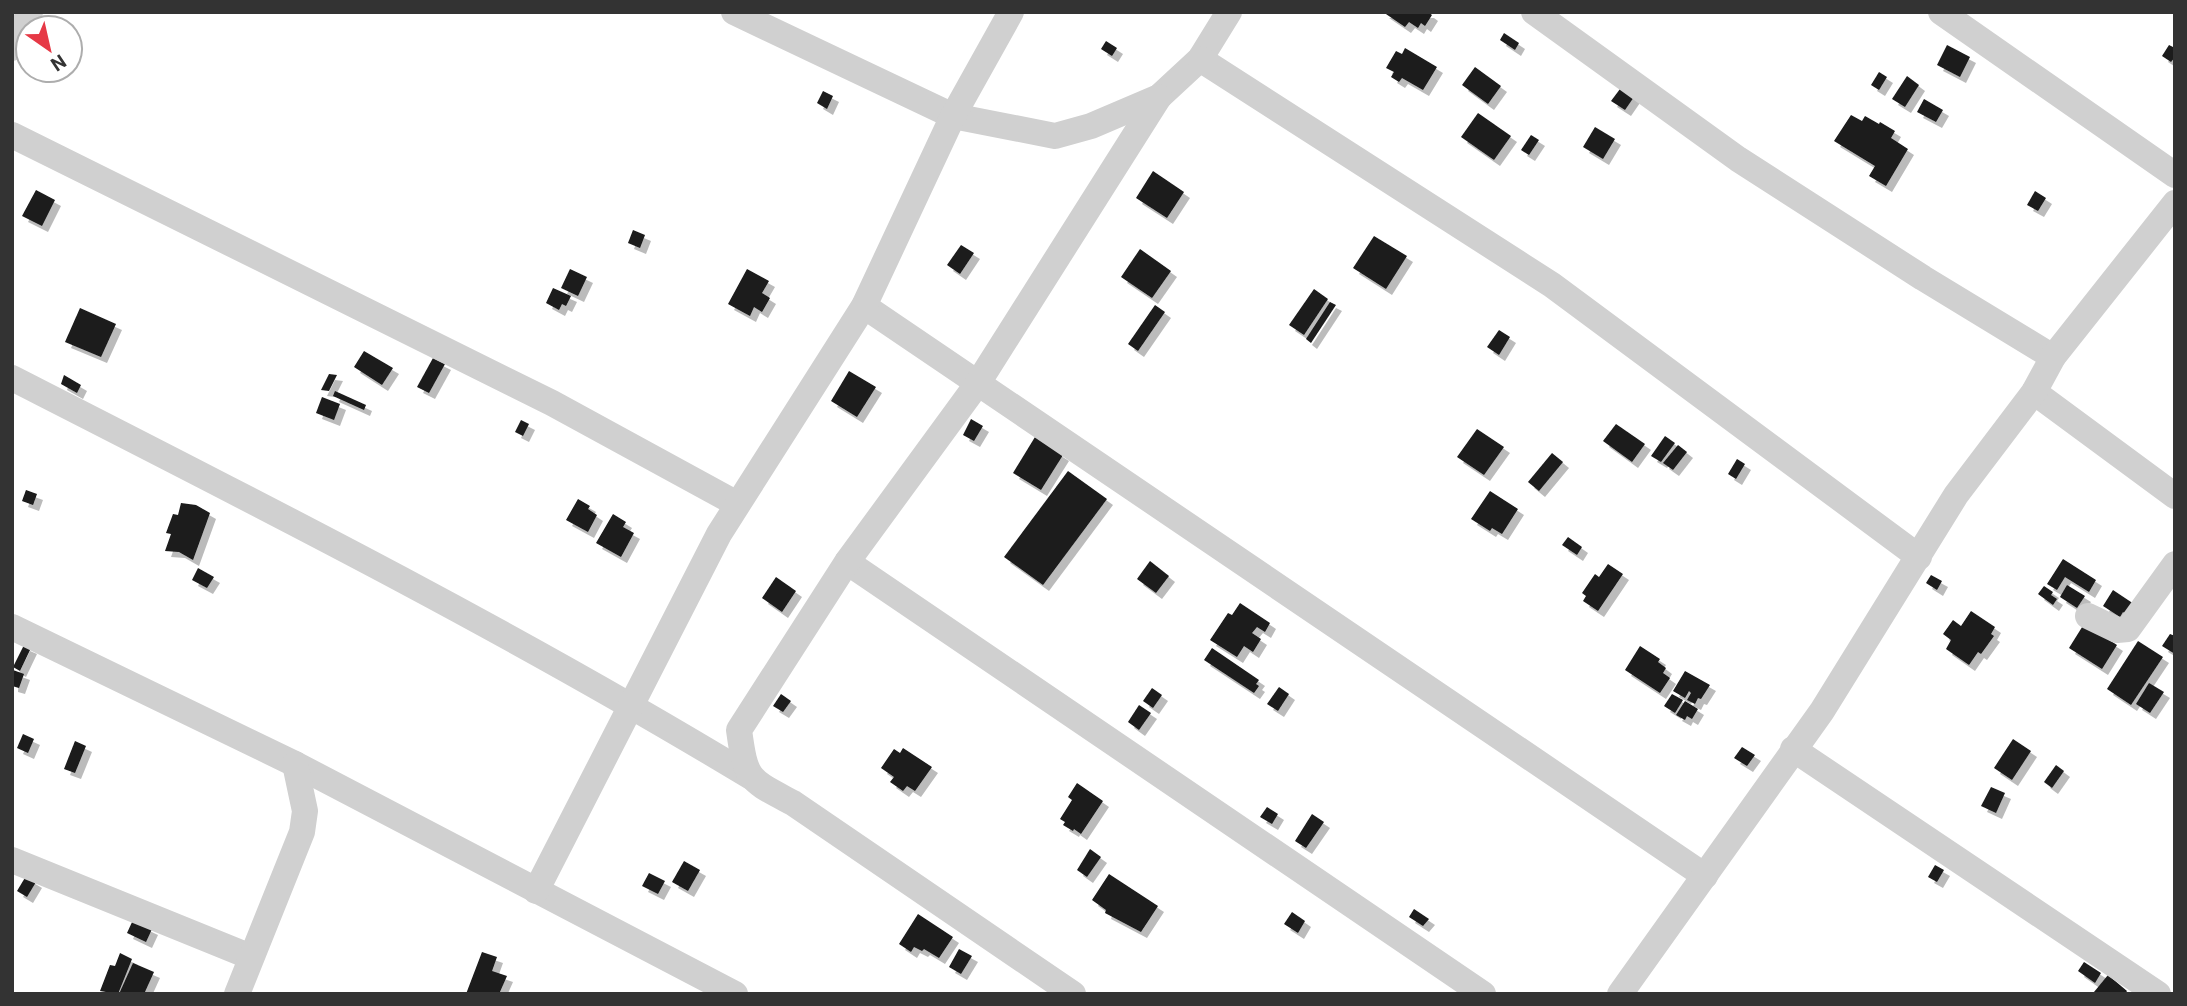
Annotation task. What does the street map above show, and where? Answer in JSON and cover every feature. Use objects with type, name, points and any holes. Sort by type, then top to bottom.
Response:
[{"type":"street","points":[[12,48],[30,12]]},
{"type":"street","points":[[734,12],[953,116],[1055,136],[1091,126],[1159,97]]},
{"type":"street","points":[[536,891],[719,534],[864,306],[953,116],[1011,12]]},
{"type":"street","points":[[751,777],[744,764],[739,730],[847,562],[978,383],[1159,97],[1200,59],[1229,12]]},
{"type":"street","points":[[1534,12],[1738,159],[1923,278],[2053,357]]},
{"type":"street","points":[[1941,12],[2175,175]]},
{"type":"street","points":[[1200,59],[1552,285],[1919,557]]},
{"type":"street","points":[[12,135],[552,403],[737,504]]},
{"type":"street","points":[[1620,994],[1822,711],[1956,495],[2034,393],[2053,357],[2175,202]]},
{"type":"street","points":[[864,306],[1705,876]]},
{"type":"street","points":[[12,378],[251,500],[631,705],[793,803],[1073,994]]},
{"type":"street","points":[[2034,393],[2175,496]]},
{"type":"street","points":[[847,562],[1483,994]]},
{"type":"street","points":[[2088,616],[2117,630],[2129,629],[2175,564]]},
{"type":"street","points":[[12,627],[295,764],[734,994]]},
{"type":"street","points":[[1793,749],[2158,994]]},
{"type":"street","points":[[237,994],[302,832],[304,811],[295,764]]},
{"type":"street","points":[[12,860],[251,957]]},
{"type":"building","points":[[1383,12],[1428,12],[1432,15],[1425,26],[1421,23],[1418,28],[1409,22],[1405,27]]},
{"type":"building","points":[[1504,33],[1519,43],[1515,50],[1500,40]]},
{"type":"building","points":[[1106,41],[1117,48],[1112,56],[1101,49]]},
{"type":"building","points":[[1947,45],[1970,57],[1960,77],[1937,65]]},
{"type":"building","points":[[2169,45],[2175,48],[2175,57],[2171,62],[2162,56]]},
{"type":"building","points":[[1405,48],[1437,67],[1423,90],[1402,78],[1399,82],[1391,77],[1394,72],[1386,68],[1396,51],[1402,54]]},
{"type":"building","points":[[1475,67],[1501,86],[1488,104],[1462,85]]},
{"type":"building","points":[[1879,72],[1887,77],[1879,90],[1871,85]]},
{"type":"building","points":[[1907,76],[1919,85],[1905,107],[1892,99]]},
{"type":"building","points":[[1623,85],[1636,94],[1625,110],[1611,101]]},
{"type":"building","points":[[823,91],[833,96],[827,109],[817,103]]},
{"type":"building","points":[[1924,99],[1943,110],[1936,122],[1917,112]]},
{"type":"building","points":[[1478,113],[1511,136],[1494,160],[1461,137]]},
{"type":"building","points":[[1851,115],[1862,121],[1865,116],[1879,124],[1880,122],[1895,131],[1891,138],[1908,149],[1886,186],[1869,176],[1875,166],[1834,141]]},
{"type":"building","points":[[1595,127],[1615,139],[1603,159],[1583,147]]},
{"type":"building","points":[[1531,135],[1539,140],[1529,155],[1521,150]]},
{"type":"building","points":[[1153,171],[1184,192],[1167,218],[1136,198]]},
{"type":"building","points":[[36,190],[55,200],[42,226],[22,216]]},
{"type":"building","points":[[2035,191],[2046,198],[2038,211],[2027,205]]},
{"type":"building","points":[[633,230],[645,235],[640,248],[628,243]]},
{"type":"building","points":[[1374,236],[1407,256],[1386,289],[1353,268]]},
{"type":"building","points":[[961,245],[974,253],[960,274],[947,265]]},
{"type":"building","points":[[1140,249],[1171,271],[1152,298],[1121,277]]},
{"type":"building","points":[[570,269],[587,277],[578,296],[561,288]]},
{"type":"building","points":[[747,269],[769,281],[762,293],[770,298],[762,312],[754,307],[750,316],[728,304]]},
{"type":"building","points":[[553,288],[571,296],[566,306],[562,304],[559,310],[546,303]]},
{"type":"building","points":[[1314,289],[1328,299],[1304,335],[1289,325]]},
{"type":"building","points":[[1330,302],[1336,305],[1311,343],[1306,339]]},
{"type":"building","points":[[1155,305],[1165,312],[1138,351],[1128,344]]},
{"type":"building","points":[[80,308],[116,324],[101,357],[65,342]]},
{"type":"building","points":[[1499,330],[1510,337],[1499,355],[1487,347]]},
{"type":"building","points":[[364,351],[393,368],[382,385],[354,367]]},
{"type":"building","points":[[433,358],[445,364],[429,393],[417,387]]},
{"type":"building","points":[[849,371],[876,387],[857,417],[831,401]]},
{"type":"building","points":[[329,374],[337,375],[329,391],[321,390]]},
{"type":"building","points":[[64,375],[81,385],[77,393],[61,384]]},
{"type":"building","points":[[335,391],[366,405],[364,410],[333,396]]},
{"type":"building","points":[[322,397],[340,404],[334,420],[316,413]]},
{"type":"building","points":[[971,419],[983,426],[974,441],[963,435]]},
{"type":"building","points":[[521,420],[529,424],[523,436],[515,432]]},
{"type":"building","points":[[1616,424],[1645,444],[1632,462],[1603,441]]},
{"type":"building","points":[[1477,429],[1504,447],[1484,475],[1457,457]]},
{"type":"building","points":[[1665,436],[1675,443],[1661,462],[1651,456]]},
{"type":"building","points":[[1035,437],[1063,455],[1041,490],[1013,473]]},
{"type":"building","points":[[1678,445],[1687,452],[1673,470],[1663,463]]},
{"type":"building","points":[[1552,453],[1563,462],[1539,491],[1528,482]]},
{"type":"building","points":[[1737,459],[1745,464],[1736,479],[1728,474]]},
{"type":"building","points":[[1068,471],[1107,499],[1043,585],[1004,557]]},
{"type":"building","points":[[26,490],[37,494],[33,505],[22,501]]},
{"type":"building","points":[[1490,491],[1518,509],[1502,534],[1492,528],[1490,531],[1471,519]]},
{"type":"building","points":[[578,499],[590,506],[588,509],[597,515],[588,532],[566,520]]},
{"type":"building","points":[[181,503],[196,505],[210,513],[193,560],[179,552],[165,551],[171,534],[166,533],[173,514],[178,515]]},
{"type":"building","points":[[613,514],[626,522],[623,527],[634,533],[621,557],[596,543]]},
{"type":"building","points":[[1568,537],[1582,547],[1577,555],[1562,545]]},
{"type":"building","points":[[2063,559],[2096,580],[2089,592],[2065,577],[2057,590],[2047,584]]},
{"type":"building","points":[[1150,561],[1169,576],[1156,593],[1137,579]]},
{"type":"building","points":[[1608,564],[1623,574],[1598,611],[1583,601],[1586,596],[1582,593],[1595,574],[1599,577]]},
{"type":"building","points":[[198,568],[214,577],[207,588],[192,580]]},
{"type":"building","points":[[1931,575],[1942,581],[1937,590],[1926,583]]},
{"type":"building","points":[[776,577],[796,591],[782,612],[762,598]]},
{"type":"building","points":[[2067,585],[2085,596],[2077,608],[2060,597]]},
{"type":"building","points":[[2044,586],[2053,592],[2051,595],[2057,599],[2053,605],[2038,594]]},
{"type":"building","points":[[2113,590],[2137,606],[2130,617],[2123,612],[2120,617],[2103,606]]},
{"type":"building","points":[[1240,603],[1270,623],[1265,632],[1257,627],[1252,633],[1261,639],[1253,652],[1244,646],[1237,657],[1210,640],[1228,613],[1232,615]]},
{"type":"building","points":[[1971,611],[1995,627],[1991,634],[1994,636],[1969,665],[1946,649],[1951,640],[1943,634],[1953,620],[1961,626]]},
{"type":"building","points":[[2084,624],[2117,645],[2102,669],[2069,648]]},
{"type":"building","points":[[2170,634],[2175,636],[2175,654],[2162,646]]},
{"type":"building","points":[[2138,641],[2163,657],[2131,705],[2107,689]]},
{"type":"building","points":[[24,645],[31,648],[20,671],[13,667]]},
{"type":"building","points":[[1640,646],[1660,659],[1658,662],[1666,668],[1663,673],[1670,678],[1660,693],[1625,670]]},
{"type":"building","points":[[1212,648],[1259,680],[1256,684],[1259,686],[1254,693],[1204,660]]},
{"type":"building","points":[[13,670],[24,674],[19,688],[12,686]]},
{"type":"building","points":[[1685,671],[1710,685],[1695,704],[1687,700],[1691,693],[1689,691],[1685,698],[1673,691]]},
{"type":"building","points":[[2149,683],[2164,692],[2150,713],[2136,704]]},
{"type":"building","points":[[1279,687],[1289,694],[1278,711],[1267,704]]},
{"type":"building","points":[[1152,688],[1162,695],[1153,708],[1143,701]]},
{"type":"building","points":[[781,694],[791,701],[783,712],[773,706]]},
{"type":"building","points":[[1672,694],[1683,700],[1675,713],[1664,706]]},
{"type":"building","points":[[1685,701],[1698,709],[1692,719],[1687,716],[1685,720],[1676,715]]},
{"type":"building","points":[[1139,705],[1151,713],[1139,730],[1128,722]]},
{"type":"building","points":[[23,734],[34,739],[28,753],[17,748]]},
{"type":"building","points":[[2013,739],[2031,751],[2012,780],[1994,768]]},
{"type":"building","points":[[75,741],[86,746],[75,773],[64,769]]},
{"type":"building","points":[[1742,747],[1755,755],[1747,766],[1734,758]]},
{"type":"building","points":[[903,748],[932,767],[915,791],[907,786],[903,791],[890,782],[894,777],[881,768],[894,749],[900,753]]},
{"type":"building","points":[[2056,765],[2064,771],[2052,788],[2044,782]]},
{"type":"building","points":[[1077,783],[1103,801],[1081,834],[1063,825],[1065,822],[1060,819],[1072,800],[1068,797]]},
{"type":"building","points":[[1991,787],[2005,793],[1996,813],[1981,806]]},
{"type":"building","points":[[1267,807],[1278,814],[1272,824],[1260,817]]},
{"type":"building","points":[[1312,814],[1324,822],[1306,848],[1295,841]]},
{"type":"building","points":[[1090,849],[1101,857],[1087,877],[1077,870]]},
{"type":"building","points":[[684,861],[700,870],[688,891],[672,882]]},
{"type":"building","points":[[1935,865],[1944,870],[1937,882],[1928,877]]},
{"type":"building","points":[[649,873],[665,881],[658,894],[642,886]]},
{"type":"building","points":[[1109,874],[1158,906],[1141,932],[1105,913],[1106,910],[1092,900]]},
{"type":"building","points":[[26,876],[36,882],[27,897],[17,891]]},
{"type":"building","points":[[1414,909],[1429,919],[1423,926],[1409,917]]},
{"type":"building","points":[[1292,912],[1305,921],[1298,933],[1284,924]]},
{"type":"building","points":[[918,914],[953,937],[939,958],[924,949],[922,951],[914,947],[911,952],[899,944]]},
{"type":"building","points":[[133,920],[152,929],[146,942],[127,933]]},
{"type":"building","points":[[959,949],[972,956],[961,974],[949,967]]},
{"type":"building","points":[[482,952],[497,957],[492,971],[507,976],[499,994],[466,994]]},
{"type":"building","points":[[120,953],[132,959],[118,994],[100,991],[110,965],[115,966]]},
{"type":"building","points":[[2084,962],[2101,973],[2095,983],[2078,971]]},
{"type":"building","points":[[133,963],[154,972],[144,994],[119,994]]},
{"type":"building","points":[[2108,975],[2127,991],[2125,994],[2094,992]]}]
